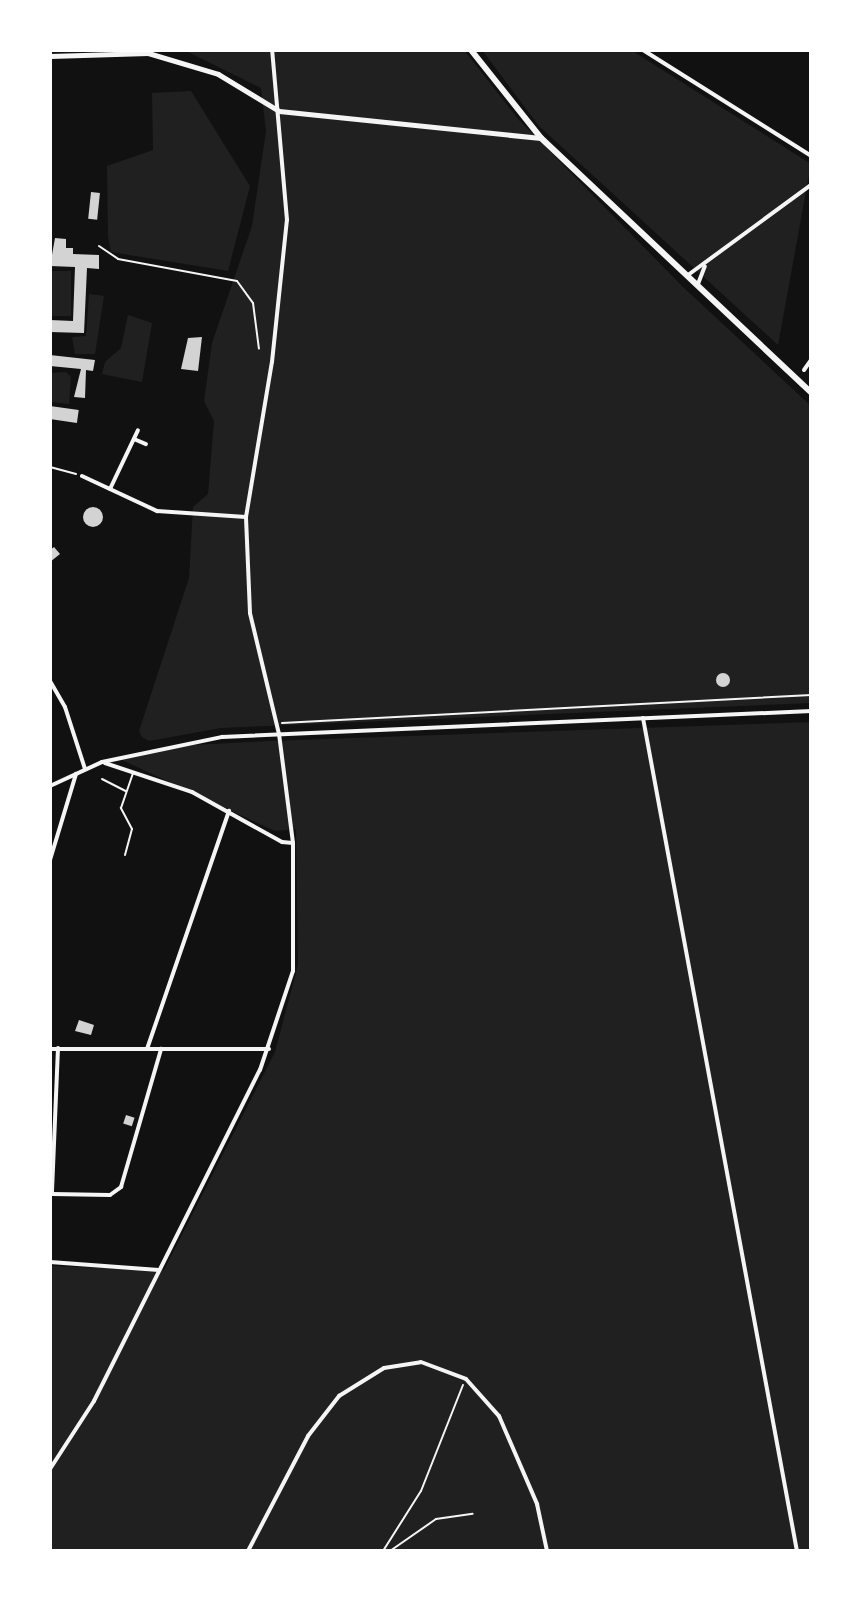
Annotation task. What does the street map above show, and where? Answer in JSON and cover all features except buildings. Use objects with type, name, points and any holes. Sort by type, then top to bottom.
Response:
[{"type":"main road","points":[[471,50],[541,138],[811,392]]},
{"type":"main road","points":[[50,56],[151,52],[218,74],[289,111],[541,138]]},
{"type":"main road","points":[[522,138],[532,128]]},
{"type":"street","points":[[50,1469],[94,1401],[269,1049],[293,970],[293,843],[277,723],[250,613],[246,517],[272,362],[287,220],[272,50]]},
{"type":"street","points":[[643,50],[811,156]]},
{"type":"street","points":[[686,276],[811,185]]},
{"type":"street","points":[[697,287],[706,264]]},
{"type":"street","points":[[804,370],[811,360]]},
{"type":"street","points":[[110,489],[138,430]]},
{"type":"street","points":[[134,439],[146,444]]},
{"type":"street","points":[[82,476],[157,511],[246,517]]},
{"type":"street","points":[[50,681],[65,707],[85,769]]},
{"type":"street","points":[[50,786],[102,762],[163,746],[279,734],[811,711]]},
{"type":"street","points":[[643,718],[797,1551]]},
{"type":"street","points":[[102,762],[229,811],[282,842],[293,843]]},
{"type":"street","points":[[50,860],[77,773]]},
{"type":"street","points":[[147,1049],[229,811]]},
{"type":"street","points":[[58,1048],[52,1194],[118,1192],[161,1049]]},
{"type":"street","points":[[50,1049],[269,1049]]},
{"type":"street","points":[[50,1262],[159,1270]]},
{"type":"street","points":[[248,1551],[308,1436],[339,1396],[384,1368],[421,1362],[466,1379],[499,1416],[537,1504],[547,1551]]},
{"type":"lane","points":[[99,246],[118,259],[237,281],[253,303],[259,349]]},
{"type":"lane","points":[[125,855],[132,829],[121,808],[134,773]]},
{"type":"lane","points":[[102,779],[128,791]]},
{"type":"path","points":[[50,467],[82,476]]},
{"type":"path","points":[[277,723],[811,695]]},
{"type":"path","points":[[383,1551],[421,1491],[464,1384]]},
{"type":"path","points":[[390,1551],[436,1519],[473,1514]]},
{"type":"shaded area","points":[[184,50],[464,50],[518,119],[683,287],[811,406],[811,703],[221,728],[149,741],[142,737],[139,731],[189,578],[193,507],[208,494],[214,421],[204,401],[212,343],[252,226],[266,131],[261,88]]},
{"type":"shaded area","points":[[482,50],[631,50],[811,164],[778,345],[539,126]]},
{"type":"shaded area","points":[[191,91],[250,186],[228,271],[111,252],[107,166],[153,150],[152,93]]},
{"type":"shaded area","points":[[50,271],[71,271],[71,316],[50,316]]},
{"type":"shaded area","points":[[89,294],[104,296],[95,354],[75,354],[72,337],[86,336]]},
{"type":"shaded area","points":[[128,315],[152,323],[142,382],[102,374],[105,362],[121,348]]},
{"type":"shaded area","points":[[66,372],[71,377],[69,404],[50,402],[50,373]]},
{"type":"shaded area","points":[[811,722],[811,1551],[50,1551],[50,1266],[164,1270],[275,1052],[298,965],[296,829],[275,831],[122,760],[192,745]]}]
